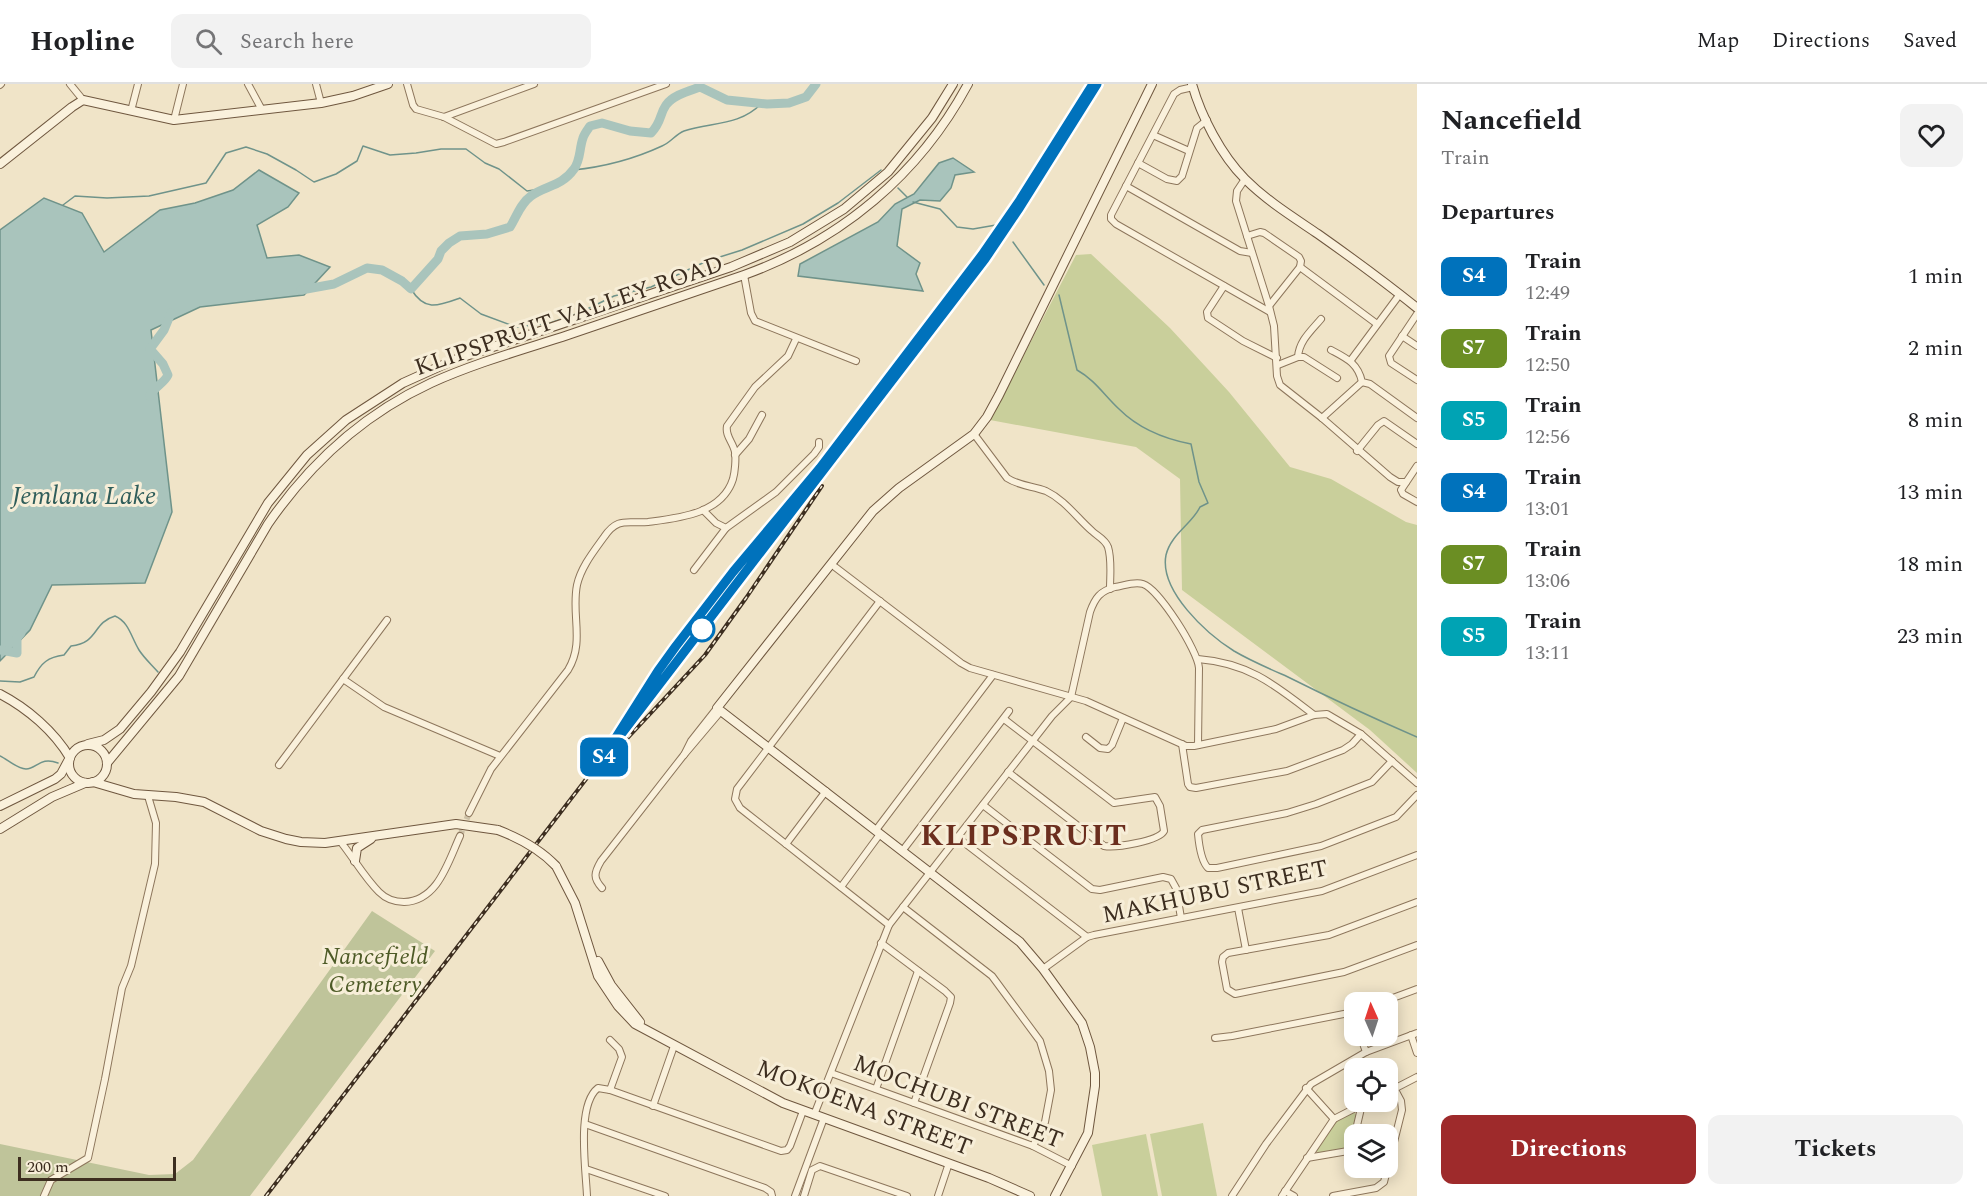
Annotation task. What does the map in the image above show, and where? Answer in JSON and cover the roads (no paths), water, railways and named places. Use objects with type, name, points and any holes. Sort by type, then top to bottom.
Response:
[{"type":"main road","points":[[0,164],[84,100],[174,120],[321,103],[353,96],[388,84]]},
{"type":"main road","name":"KLIPSPRUIT VALLEY ROAD","points":[[85,745],[110,737],[120,729],[152,692],[180,652],[268,502],[307,455],[346,420],[403,383],[454,360],[731,267],[790,242],[844,209],[888,171],[932,118],[953,84]]},
{"type":"main road","name":"KLIPSPRUIT VALLEY ROAD","points":[[107,766],[179,676],[281,505],[308,473],[354,430],[409,394],[459,371],[744,275],[802,250],[834,232],[864,210],[919,156],[946,121],[968,84]]},
{"type":"main road","points":[[719,709],[873,511],[899,488],[974,434],[987,417],[1152,84]]},
{"type":"main road","points":[[1192,85],[1207,120],[1229,158],[1245,178],[1273,203],[1417,308]]},
{"type":"main road","points":[[719,709],[882,508],[904,485]]},
{"type":"main road","points":[[4,696],[18,704],[58,739],[69,758],[71,773],[75,778],[89,782]]},
{"type":"main road","points":[[719,709],[1020,942],[1043,969],[1083,1026],[1095,1073],[1088,1134],[1055,1196]]},
{"type":"main road","points":[[58,739],[102,750],[111,781],[118,789]]},
{"type":"main road","points":[[0,806],[55,779],[61,774],[76,748],[85,745]]},
{"type":"main road","points":[[0,829],[52,797],[101,777],[107,766]]},
{"type":"main road","name":"MOKOENA STREET","points":[[89,782],[148,796],[176,796],[204,802],[261,831],[286,839],[315,843],[456,824],[498,830],[525,842],[546,857],[563,875],[581,904],[602,971],[632,1013],[654,1034],[770,1097],[989,1178],[1030,1196]]},
{"type":"main road","points":[[355,861],[358,846],[380,835]]},
{"type":"street","points":[[70,84],[84,100]]},
{"type":"street","points":[[131,111],[138,84]]},
{"type":"street","points":[[174,120],[183,84]]},
{"type":"street","points":[[248,84],[262,110]]},
{"type":"street","points":[[316,84],[321,103]]},
{"type":"street","points":[[406,84],[414,107],[444,117],[491,142],[499,143],[666,84]]},
{"type":"street","points":[[444,117],[534,84]]},
{"type":"street","points":[[1192,85],[1175,92],[1111,215],[1112,222],[1224,286],[1270,309]]},
{"type":"street","points":[[1138,164],[1176,182],[1182,176],[1197,128],[1207,120]]},
{"type":"street","points":[[1153,135],[1189,151]]},
{"type":"street","points":[[1245,178],[1235,198],[1270,309],[1278,381],[1282,388],[1322,418],[1357,451],[1390,477],[1398,482],[1406,482]]},
{"type":"street","points":[[1126,186],[1240,251],[1252,253]]},
{"type":"street","points":[[1247,236],[1260,232],[1266,234],[1299,257],[1301,261],[1300,267],[1270,309]]},
{"type":"street","points":[[1300,267],[1377,324]]},
{"type":"street","points":[[744,275],[753,319],[758,323],[856,361]]},
{"type":"street","points":[[1224,286],[1207,312],[1208,318],[1277,362],[1298,357],[1309,359],[1337,378]]},
{"type":"street","points":[[1351,360],[1400,294]]},
{"type":"street","points":[[1417,314],[1389,354],[1389,360],[1417,380]]},
{"type":"street","points":[[1298,357],[1299,349],[1305,338],[1321,319]]},
{"type":"street","points":[[1402,336],[1417,346]]},
{"type":"street","points":[[469,813],[500,756],[568,670],[577,651],[576,597],[581,572],[606,534],[618,523],[624,521],[646,522],[713,506],[731,484],[734,472],[735,455],[726,431],[727,426],[754,387],[788,356],[796,339]]},
{"type":"street","points":[[1330,350],[1351,360],[1362,381],[1370,384],[1417,418]]},
{"type":"street","points":[[1322,418],[1362,381]]},
{"type":"street","points":[[735,455],[748,440],[762,415]]},
{"type":"street","points":[[1357,451],[1384,421],[1417,444]]},
{"type":"street","points":[[974,434],[1007,478],[1015,483],[1053,495],[1079,516],[1104,541],[1111,566],[1110,589]]},
{"type":"street","points":[[694,570],[726,528],[776,492],[814,454],[819,442]]},
{"type":"street","points":[[1417,466],[1406,482],[1402,493],[1417,502]]},
{"type":"street","points":[[703,510],[716,523],[726,528]]},
{"type":"street","points":[[835,567],[961,663],[993,675],[1086,701],[1182,744],[1198,745],[1276,729],[1323,713],[1362,734],[1417,783]]},
{"type":"street","points":[[814,1115],[890,925],[1033,740],[1057,710],[1071,698],[1093,605],[1098,596],[1110,589],[1138,583],[1154,590],[1193,648],[1197,659],[1198,745]]},
{"type":"street","points":[[880,601],[737,789],[735,799],[740,808],[890,925]]},
{"type":"street","points":[[279,765],[387,620]]},
{"type":"street","points":[[1197,659],[1231,663],[1248,670],[1281,689],[1314,715]]},
{"type":"street","points":[[841,887],[878,832],[993,675]]},
{"type":"street","points":[[343,679],[384,707],[500,756]]},
{"type":"street","points":[[602,888],[595,877],[601,861],[683,756],[691,741],[719,709]]},
{"type":"street","points":[[903,850],[1009,711]]},
{"type":"street","points":[[1086,737],[1100,748],[1108,749],[1112,746],[1123,718]]},
{"type":"street","points":[[1004,719],[1114,803],[1155,797],[1160,806],[1164,831],[1161,836],[1153,839],[1113,847],[1104,846],[1008,772]]},
{"type":"street","points":[[1182,744],[1188,784],[1196,788],[1295,768],[1348,747],[1362,734]]},
{"type":"street","points":[[1392,761],[1376,779],[1367,785],[1298,810],[1200,831],[1198,839],[1204,863],[1211,869],[1321,846],[1396,818],[1417,795]]},
{"type":"street","points":[[786,844],[826,791]]},
{"type":"street","points":[[44,1196],[51,1180],[88,1158],[122,988],[131,966],[155,864],[156,823],[148,796]]},
{"type":"street","points":[[983,805],[1092,889],[1100,890],[1163,877],[1171,879],[1176,888],[1181,918]]},
{"type":"street","points":[[340,841],[385,897],[400,902],[424,897],[435,886],[460,836]]},
{"type":"street","name":"MAKHUBU STREET","points":[[957,837],[1087,938]]},
{"type":"street","name":"MAKHUBU STREET","points":[[1043,969],[1087,938],[1330,889],[1417,855]]},
{"type":"street","points":[[1417,903],[1329,934],[1228,953],[1222,959],[1227,989],[1233,993],[1344,972],[1417,945]]},
{"type":"street","points":[[903,907],[992,976],[1041,1041],[1050,1071],[1051,1090],[1045,1122],[1033,1146]]},
{"type":"street","points":[[1238,908],[1246,950]]},
{"type":"street","points":[[881,943],[948,993],[951,1000],[914,1102]]},
{"type":"street","points":[[876,1089],[918,971]]},
{"type":"street","points":[[1398,996],[1417,989]]},
{"type":"street","points":[[1215,1038],[1344,1014]]},
{"type":"street","points":[[1232,1196],[1306,1088],[1366,1052],[1414,1034],[1417,1053]]},
{"type":"street","points":[[610,1040],[622,1056],[610,1090]]},
{"type":"street","points":[[653,1106],[674,1046]]},
{"type":"street","points":[[1364,1046],[1366,1052]]},
{"type":"street","name":"MOCHUBI STREET","points":[[831,1073],[1033,1146],[1072,1166]]},
{"type":"street","points":[[1398,1086],[1417,1077]]},
{"type":"street","points":[[587,1196],[585,1124],[593,1092],[598,1088],[610,1090],[781,1151],[789,1149],[803,1111]]},
{"type":"street","points":[[1306,1088],[1334,1119]]},
{"type":"street","points":[[1333,1196],[1376,1188],[1384,1182],[1402,1110],[1401,1101],[1398,1098]]},
{"type":"street","points":[[1294,1196],[1284,1194],[1334,1119],[1348,1112]]},
{"type":"street","points":[[795,1196],[824,1118]]},
{"type":"street","points":[[585,1124],[768,1190],[772,1196]]},
{"type":"street","points":[[1307,1158],[1344,1152]]},
{"type":"street","points":[[938,1196],[949,1163]]},
{"type":"street","points":[[804,1196],[813,1170],[820,1166],[907,1196]]},
{"type":"street","points":[[586,1169],[665,1196]]},
{"type":"water","points":[[953,158],[974,172],[955,175],[951,188],[940,201],[920,200],[902,209],[897,246],[920,263],[916,274],[923,291],[798,276],[800,264],[878,222],[895,204],[914,194],[939,163]]},
{"type":"water","name":"Jemlana Lake","points":[[259,170],[299,193],[288,207],[257,225],[267,258],[299,255],[330,267],[304,295],[200,307],[151,330],[172,512],[145,583],[52,585],[30,630],[0,661],[0,230],[44,198],[82,213],[104,252],[160,210],[195,203],[233,190]]},
{"type":"waterway","points":[[301,290],[334,284],[367,268],[382,270],[411,289],[449,243],[460,236],[487,234],[510,227],[527,199],[559,183],[569,175],[576,165],[584,136],[590,126],[602,123],[630,131],[651,133],[669,102],[700,87],[727,100],[767,104],[789,103],[806,97],[816,84]]},
{"type":"waterway","points":[[573,170],[629,159],[665,145],[684,131],[734,120],[753,111],[761,104]]},
{"type":"waterway","points":[[63,205],[75,196],[107,198],[149,196],[206,183],[226,153],[246,147],[267,154],[314,182],[336,174],[357,161],[363,146],[390,155],[441,149],[466,149],[485,163],[499,169],[527,191],[541,189]]},
{"type":"waterway","points":[[411,289],[421,301],[427,304],[439,305],[460,298],[481,314],[516,327],[550,323],[579,313],[614,296],[651,287],[707,261],[742,250],[803,224],[838,203],[881,170]]},
{"type":"waterway","points":[[898,188],[907,197]]},
{"type":"waterway","points":[[913,202],[940,209],[957,227],[973,229],[996,225]]},
{"type":"waterway","points":[[1013,242],[1044,285]]},
{"type":"waterway","points":[[1059,295],[1077,370],[1089,378],[1126,416],[1135,422],[1162,436],[1191,444],[1199,482],[1208,503],[1200,507],[1172,541],[1166,555],[1166,569],[1170,583],[1187,610],[1211,634],[1240,655],[1417,737]]},
{"type":"waterway","points":[[150,396],[168,375],[163,364],[150,349],[164,330],[171,313]]},
{"type":"waterway","points":[[0,681],[20,682],[34,677],[46,661],[64,655],[71,646],[86,641],[102,623],[115,616],[124,622],[141,653],[158,672]]},
{"type":"waterway","points":[[0,650],[17,653],[17,638],[21,633]]},
{"type":"waterway","points":[[0,756],[23,769],[47,761],[58,763]]},
{"type":"tunnel","points":[[460,836],[469,813]]},
{"type":"railway","points":[[266,1196],[977,270],[1019,210],[1097,84]]},
{"type":"railway","points":[[622,744],[705,655],[822,486]]},
{"type":"railway","points":[[651,682],[676,646],[759,541]]},
{"type":"train","name":"S4","points":[[1093,84],[1020,200],[982,255],[820,468],[733,572],[676,646],[603,758],[985,259],[1097,84]]},
{"type":"district","name":"KLIPSPRUIT","points":[[1024,836]]},
{"type":"park label","name":"Nancefield Cemetery","points":[[375,971]]}]
